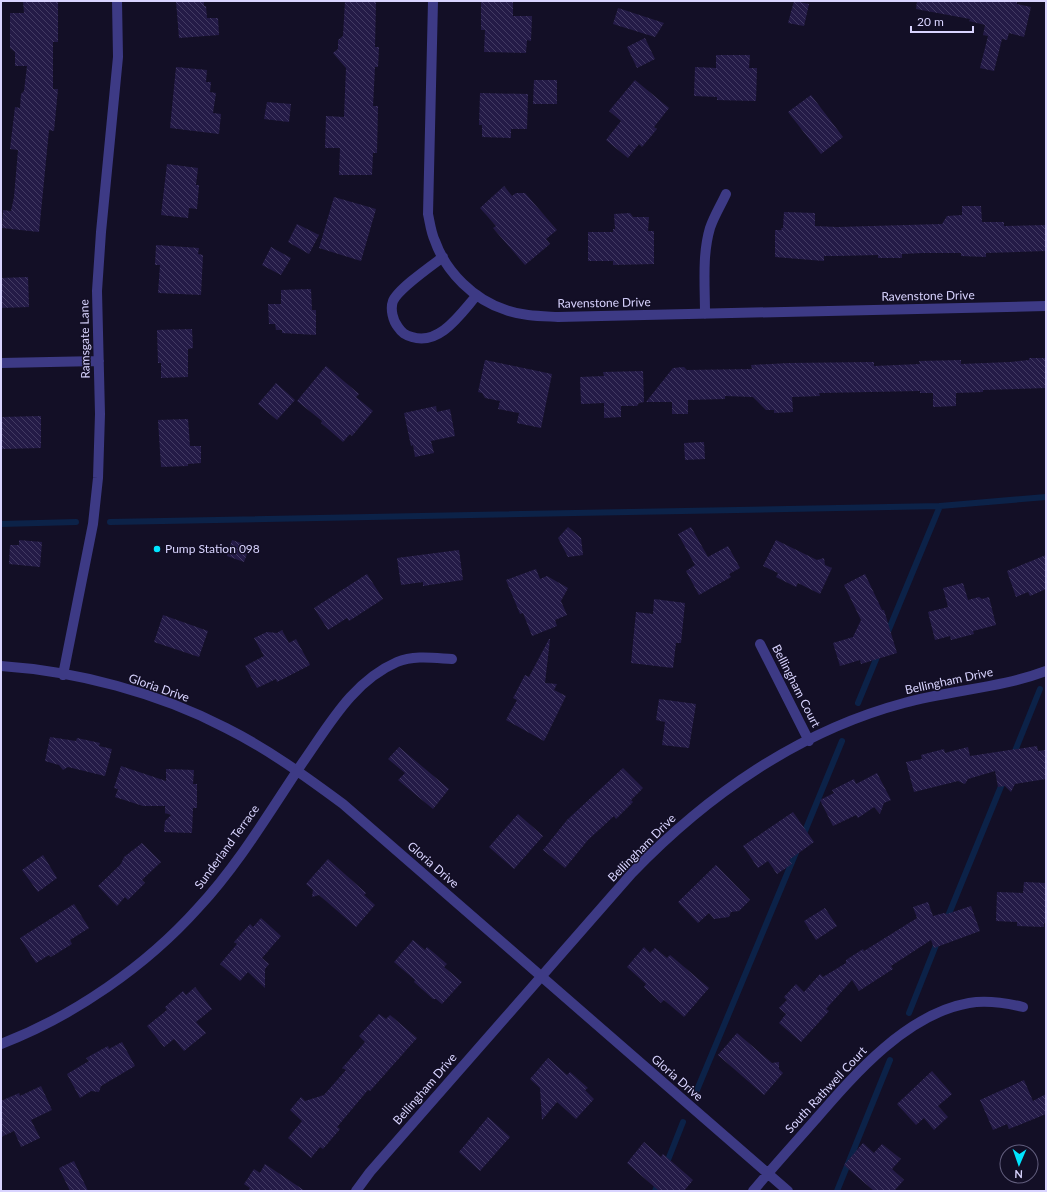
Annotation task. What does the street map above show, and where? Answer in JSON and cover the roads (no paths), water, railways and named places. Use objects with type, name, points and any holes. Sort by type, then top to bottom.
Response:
[{"type":"street","name":"Ramsgate Lane","points":[[64,675],[93,524],[98,478],[100,414],[97,291],[101,232],[118,57],[117,1]]},
{"type":"street","name":"Ravenstone Drive","points":[[433,1],[428,214],[434,241],[456,277],[477,295],[504,310],[527,315],[558,317],[1046,306]]},
{"type":"street","points":[[705,314],[704,274],[707,240],[711,226],[726,194]]},
{"type":"street","points":[[443,257],[403,288],[393,302],[393,321],[403,334],[419,339],[432,338],[446,329],[477,295]]},
{"type":"street","points":[[1,363],[99,361]]},
{"type":"street","name":"Bellingham Court","points":[[760,644],[809,740]]},
{"type":"street","name":"Sunderland Terrace","points":[[1,1044],[58,1018],[99,993],[126,974],[176,931],[199,908],[243,852],[340,709],[371,677],[398,662],[418,657],[452,659]]},
{"type":"street","name":"Gloria Drive","points":[[1,666],[85,678],[158,698],[225,727],[298,770],[343,804],[788,1191]]},
{"type":"street","name":"Bellingham Drive","points":[[356,1191],[370,1172],[541,975],[632,873],[659,845],[728,787],[809,740],[841,725],[902,703],[940,694],[1024,679],[1046,671]]},
{"type":"street","name":"South Rathwell Court","points":[[753,1191],[854,1076],[880,1051],[926,1019],[939,1012],[968,1003],[1006,1003],[1023,1007]]},
{"type":"waterway","points":[[110,522],[940,506],[1046,497]]},
{"type":"waterway","points":[[887,634],[940,506]]},
{"type":"waterway","points":[[1,524],[76,522]]},
{"type":"waterway","points":[[858,703],[879,652]]},
{"type":"waterway","points":[[1013,756],[1040,689]]},
{"type":"waterway","points":[[803,836],[842,741]]},
{"type":"waterway","points":[[946,921],[1004,779]]},
{"type":"waterway","points":[[697,1090],[797,850]]},
{"type":"waterway","points":[[909,1013],[938,940]]},
{"type":"waterway","points":[[837,1191],[890,1060]]},
{"type":"waterway","points":[[666,1165],[683,1122]]},
{"type":"waterway","points":[[655,1191],[659,1181]]},
{"type":"place","name":"Pump Station 098","points":[[157,549]]}]
